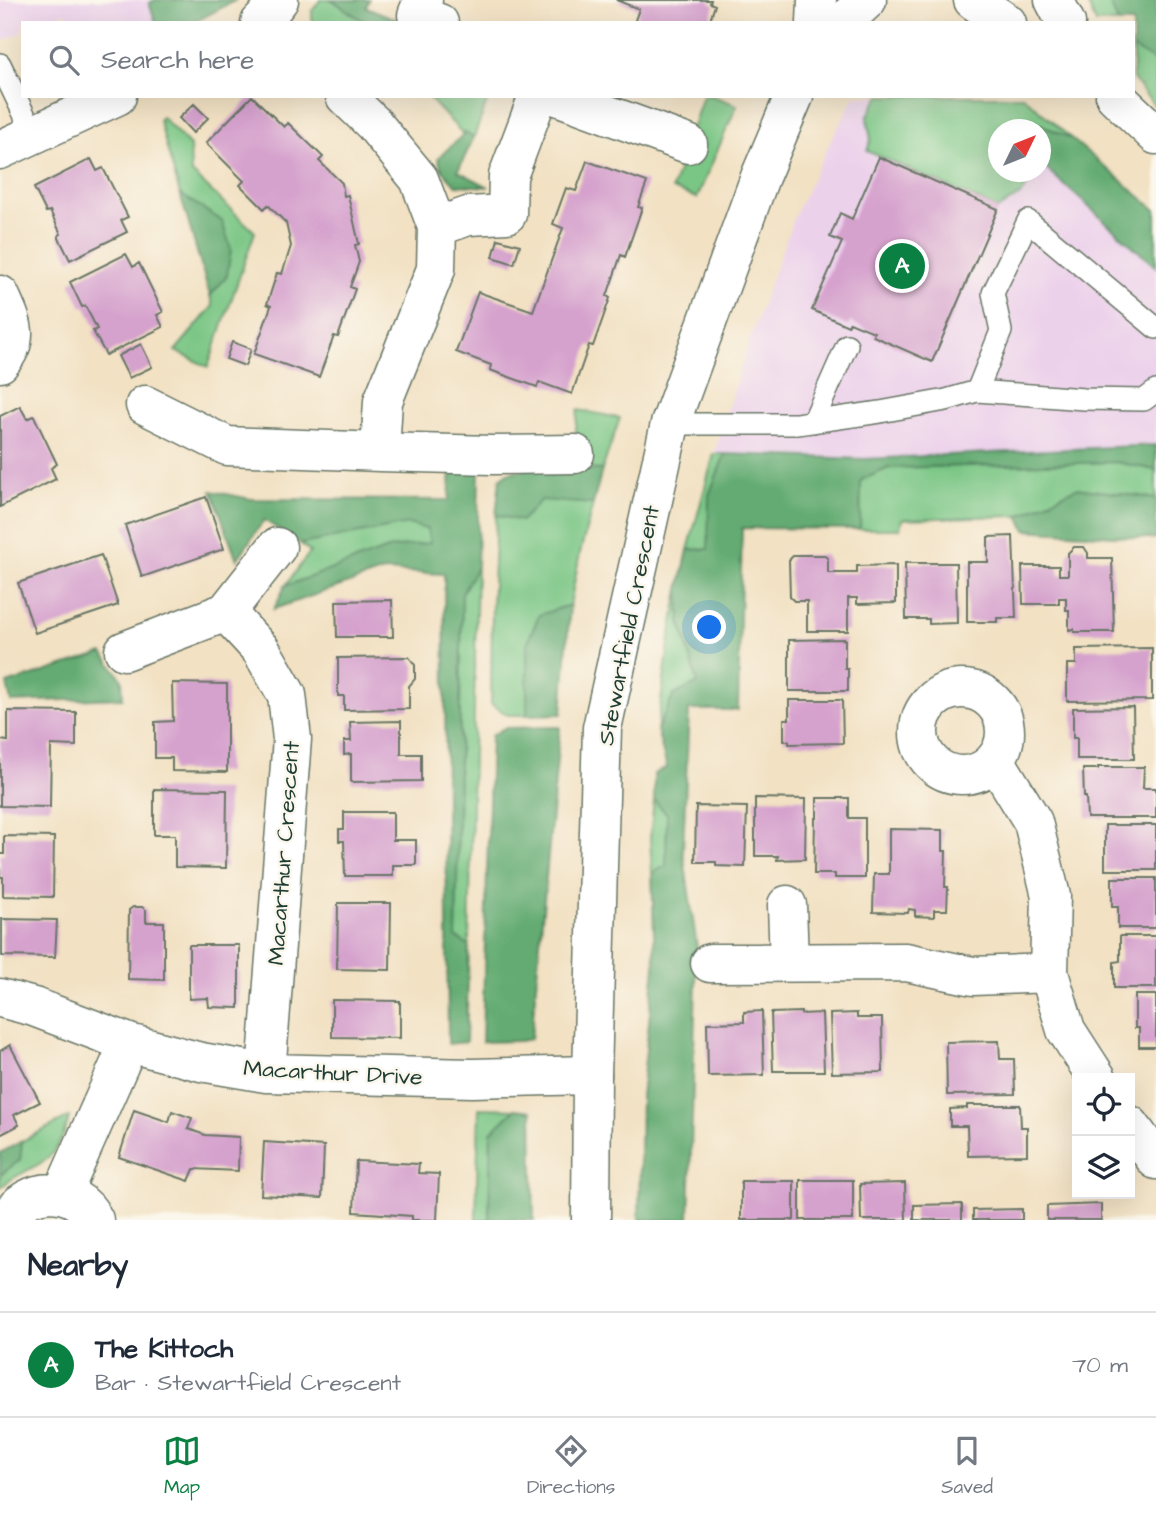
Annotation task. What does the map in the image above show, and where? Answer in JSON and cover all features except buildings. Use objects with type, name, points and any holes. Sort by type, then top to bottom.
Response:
[{"type":"street","points":[[422,0],[417,15],[434,21]]},
{"type":"street","points":[[816,21],[817,0]]},
{"type":"street","points":[[844,21],[867,0]]},
{"type":"street","points":[[973,0],[1004,21]]},
{"type":"street","points":[[1054,0],[1065,21]]},
{"type":"street","points":[[0,150],[113,98]]},
{"type":"street","points":[[347,98],[373,123],[419,178],[437,227],[436,269],[383,401],[380,453]]},
{"type":"street","points":[[437,227],[468,216],[507,214],[508,176],[537,98]]},
{"type":"street","points":[[562,98],[688,144]]},
{"type":"street","name":"Stewartfield Crescent","points":[[591,1220],[592,1075],[602,728],[670,424],[760,177],[793,98]]},
{"type":"street","points":[[1117,98],[1156,135]]},
{"type":"street","points":[[0,295],[13,327],[13,347],[0,363]]},
{"type":"street","points":[[145,405],[227,446],[380,453],[575,454]]},
{"type":"street","points":[[124,651],[226,612],[277,547]]},
{"type":"street","name":"Macarthur Crescent","points":[[226,612],[261,650],[287,695],[292,739],[267,1073]]},
{"type":"street","points":[[995,760],[1032,822],[1051,896],[1049,973],[1066,1030],[1094,1073]]},
{"type":"street","points":[[787,905],[789,962]]},
{"type":"street","points":[[710,963],[906,962],[973,976],[1049,973]]},
{"type":"street","name":"Macarthur Drive","points":[[0,998],[34,1007],[129,1043],[201,1062],[267,1073],[473,1078],[592,1075]]},
{"type":"street","points":[[62,1194],[129,1043]]},
{"type":"street","points":[[1135,1132],[1156,1160]]},
{"type":"street","points":[[8,1220],[11,1213],[25,1200],[43,1193],[62,1194],[80,1202],[94,1220]]},
{"type":"lane","points":[[0,64],[34,135]]},
{"type":"lane","points":[[977,391],[1001,331],[993,293],[1028,221],[1156,328]]},
{"type":"lane","points":[[813,422],[847,345]]},
{"type":"lane","points":[[670,424],[797,424],[946,400],[977,391],[1084,399],[1144,400],[1156,391]]},
{"type":"shaded area","points":[[0,0],[155,0],[149,3],[155,21],[70,21],[66,12],[48,21],[21,21],[21,33],[0,42]]},
{"type":"shaded area","points":[[854,98],[942,98],[988,124],[988,182],[1051,182],[1051,173],[1156,267],[1156,445],[864,459],[714,454],[749,341],[795,215]]},
{"type":"green space","points":[[155,0],[236,0],[197,21],[155,21],[149,3]]},
{"type":"green space","points":[[320,0],[332,0],[362,21],[312,21],[312,11]]},
{"type":"green space","points":[[332,0],[369,0],[366,7],[401,21],[364,21]]},
{"type":"green space","points":[[1086,0],[1109,0],[1117,21],[1095,21]]},
{"type":"green space","points":[[1109,0],[1156,0],[1156,62],[1135,49],[1135,21],[1117,21]]},
{"type":"green space","points":[[1135,49],[1156,62],[1156,108],[1135,82]]},
{"type":"green space","points":[[429,98],[488,98],[474,137],[461,132]]},
{"type":"green space","points":[[702,98],[718,98],[737,105],[697,198],[672,189]]},
{"type":"green space","points":[[879,98],[1025,98],[1049,119],[988,119],[988,182],[1030,182],[1020,195],[998,209],[867,151],[871,140],[867,118]]},
{"type":"green space","points":[[162,117],[190,146],[191,172],[255,232],[208,367],[175,351],[213,306],[210,296],[227,276],[222,221],[180,194],[159,120]]},
{"type":"green space","points":[[1051,121],[1072,139],[1051,129]]},
{"type":"green space","points":[[1051,129],[1072,139],[1156,210],[1156,267],[1051,173]]},
{"type":"green space","points":[[465,133],[474,137],[458,171],[489,187],[456,185],[442,170],[438,158]]},
{"type":"green space","points":[[180,194],[222,221],[231,249],[227,276],[210,296]]},
{"type":"green space","points":[[578,410],[620,418],[602,470],[581,469],[575,439]]},
{"type":"green space","points":[[1156,445],[1156,470],[1116,462],[889,468],[861,480],[860,529],[742,528],[738,710],[689,710],[683,851],[697,947],[689,1220],[639,1220],[641,1096],[655,966],[652,873],[666,866],[667,814],[654,800],[654,774],[667,768],[657,730],[674,695],[698,683],[680,621],[679,589],[688,550],[708,549],[709,495],[725,454],[864,459]]},
{"type":"green space","points":[[714,454],[725,454],[709,495],[709,549],[688,550]]},
{"type":"green space","points":[[1116,462],[1156,470],[1156,499],[1076,488],[1019,516],[902,519],[900,529],[860,529],[861,480],[889,468]]},
{"type":"green space","points":[[537,467],[602,470],[593,504],[541,500],[521,521],[496,515],[500,479],[507,473]]},
{"type":"green space","points":[[451,471],[479,472],[477,567],[462,593],[456,937],[469,946],[466,1042],[448,1044],[444,574],[384,571],[274,609],[285,586],[391,548],[430,543],[427,529],[408,524],[301,544],[264,520],[237,560],[212,491],[251,499],[449,500]]},
{"type":"green space","points":[[1076,488],[1156,499],[1156,539],[1026,530],[1019,516]]},
{"type":"green space","points":[[541,499],[593,504],[570,605],[539,615],[527,644],[527,715],[508,715],[491,704],[496,515],[521,521]]},
{"type":"green space","points":[[408,524],[427,529],[431,543],[391,548],[285,586],[310,552],[301,544]]},
{"type":"green space","points":[[477,567],[469,946],[456,937],[462,593]]},
{"type":"green space","points":[[679,589],[680,621],[698,684],[674,695],[657,730],[669,644]]},
{"type":"green space","points":[[570,605],[562,714],[527,715],[527,644],[539,615]]},
{"type":"green space","points":[[103,653],[122,679],[123,698],[11,702],[7,684]]},
{"type":"green space","points":[[560,727],[531,1039],[482,1042],[491,736],[504,728]]},
{"type":"green space","points":[[654,800],[667,814],[666,866],[652,873],[650,838]]},
{"type":"green space","points":[[479,1108],[515,1109],[491,1132],[489,1220],[476,1220]]},
{"type":"green space","points":[[515,1109],[532,1111],[534,1220],[489,1220],[491,1132]]},
{"type":"green space","points":[[69,1117],[60,1142],[49,1157],[0,1188],[0,1175],[20,1160],[22,1141]]},
{"type":"green space","points":[[22,1141],[20,1160],[0,1175],[0,1153]]},
{"type":"place","name":"The Kittoch","points":[[902,266]]}]
